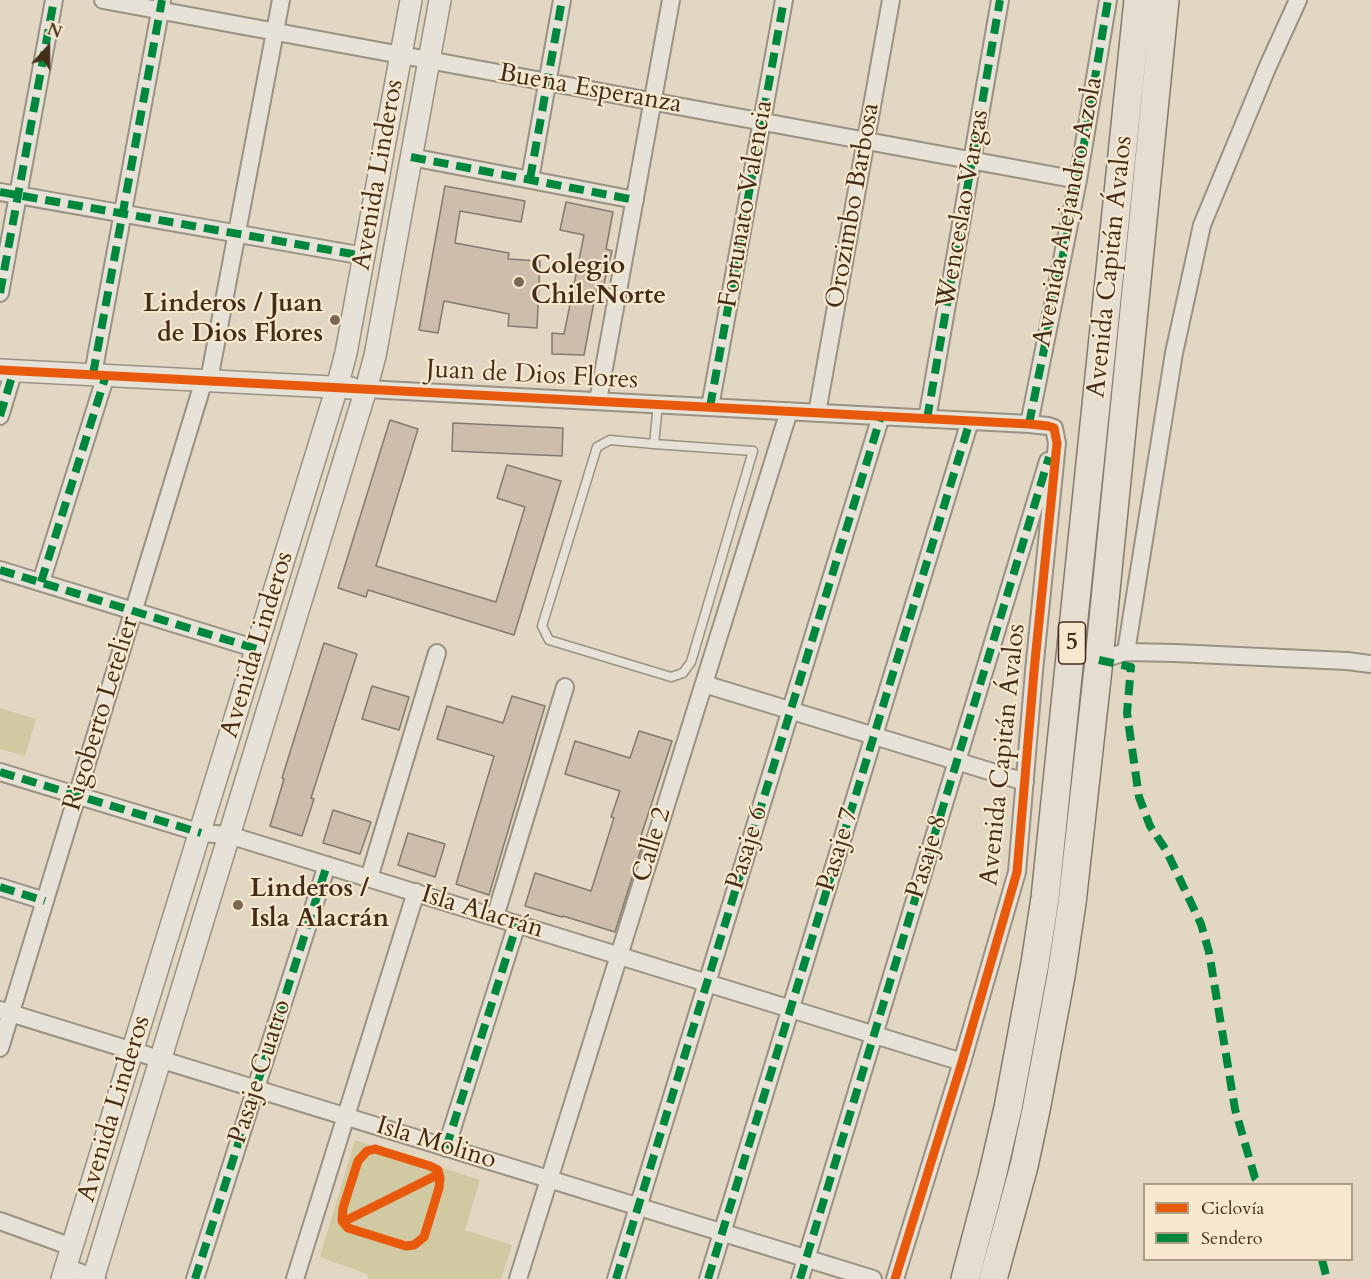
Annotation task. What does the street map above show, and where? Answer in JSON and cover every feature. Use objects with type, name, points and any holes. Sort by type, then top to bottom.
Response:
[{"type":"highway","name":"Avenida Capitán Ávalos","points":[[965,1279],[1008,1108],[1045,898],[1138,0]]},
{"type":"highway","name":"Avenida Capitán Ávalos","points":[[993,1279],[1026,1156],[1041,1084],[1061,976],[1076,873],[1165,0]]},
{"type":"street","points":[[0,293],[54,0]]},
{"type":"street","name":"Buena Esperanza","points":[[103,0],[161,5],[275,32],[1078,180]]},
{"type":"street","name":"Rigoberto Letelier","points":[[0,1048],[5,1012],[45,901],[207,380],[281,0]]},
{"type":"street","name":"Avenida Linderos","points":[[67,1264],[337,387],[346,353],[411,0]]},
{"type":"street","name":"Avenida Linderos","points":[[95,1278],[375,356],[440,0]]},
{"type":"street","points":[[530,179],[562,0]]},
{"type":"street","points":[[598,401],[671,0]]},
{"type":"street","name":"Fortunato Valencia","points":[[710,407],[784,0]]},
{"type":"street","name":"Orozimbo Barbosa","points":[[817,412],[891,0]]},
{"type":"street","name":"Wenceslao Vargas","points":[[927,419],[1000,0]]},
{"type":"street","name":"Avenida Alejandro Azola","points":[[1029,424],[1078,180],[1107,0]]},
{"type":"street","points":[[1126,652],[1174,353],[1202,225],[1298,0]]},
{"type":"street","points":[[41,582],[100,375],[123,214],[161,5]]},
{"type":"street","points":[[411,157],[635,200]]},
{"type":"street","points":[[0,192],[364,256]]},
{"type":"street","points":[[0,416],[7,370]]},
{"type":"street","name":"Juan de Dios Flores","points":[[7,370],[1029,424],[1054,428],[1056,435]]},
{"type":"street","name":"Calle 2","points":[[518,1279],[789,411]]},
{"type":"street","name":"Pasaje 6","points":[[616,1279],[881,416]]},
{"type":"street","name":"Pasaje 7","points":[[708,1279],[970,421]]},
{"type":"street","name":"Pasaje 8","points":[[800,1279],[1056,435]]},
{"type":"street","name":"Avenida Capitán Ávalos","points":[[895,1279],[1015,883],[1019,860],[1056,435]]},
{"type":"street","points":[[0,570],[256,649]]},
{"type":"street","points":[[1098,660],[1126,652],[1261,656],[1371,664]]},
{"type":"street","points":[[369,878],[437,653]]},
{"type":"street","points":[[704,684],[1024,782]]},
{"type":"street","points":[[495,917],[565,687]]},
{"type":"street","name":"Isla Alacrán","points":[[0,772],[201,833],[229,835],[962,1062]]},
{"type":"street","name":"Pasaje Cuatro","points":[[195,1279],[327,865]]},
{"type":"street","points":[[0,887],[45,901]]},
{"type":"street","points":[[296,1279],[416,892]]},
{"type":"street","points":[[446,1148],[517,924]]},
{"type":"street","name":"Isla Molino","points":[[5,1012],[873,1279]]},
{"type":"street","points":[[0,1221],[67,1264],[95,1278]]},
{"type":"lane","points":[[654,444],[658,404]]},
{"type":"lane","points":[[610,440],[654,444],[753,451],[692,662],[683,673],[671,677],[549,640],[542,626],[597,447],[610,440]]},
{"type":"shaded area","points":[[0,708],[36,719],[25,756],[0,749]]},
{"type":"shaded area","points":[[355,1140],[480,1180],[465,1230],[512,1245],[501,1279],[368,1279],[367,1274],[320,1257]]},
{"type":"building","points":[[445,186],[525,201],[521,222],[460,211],[455,243],[509,253],[508,259],[540,261],[537,328],[508,326],[509,314],[444,301],[438,333],[419,330]]},
{"type":"building","points":[[566,202],[613,212],[606,249],[612,251],[602,292],[596,291],[584,355],[552,354],[552,333],[564,334],[584,235],[560,230]]},
{"type":"building","points":[[390,420],[418,429],[376,566],[496,602],[525,507],[497,498],[507,465],[561,481],[514,635],[368,590],[366,597],[338,588]]},
{"type":"building","points":[[453,423],[563,428],[562,456],[452,451]]},
{"type":"building","points":[[324,643],[357,654],[311,798],[314,799],[302,836],[270,826],[284,779],[282,778]]},
{"type":"building","points":[[372,686],[409,697],[399,730],[362,719]]},
{"type":"building","points":[[512,696],[545,706],[489,895],[456,884],[494,756],[437,739],[447,706],[503,723]]},
{"type":"building","points":[[639,731],[672,741],[638,845],[642,846],[615,932],[525,906],[535,873],[591,891],[614,818],[611,817],[620,791],[565,774],[575,741],[630,758]]},
{"type":"building","points":[[333,810],[371,822],[360,854],[323,843]]},
{"type":"building","points":[[408,833],[445,844],[435,877],[398,865]]},
{"type":"marked path","points":[[0,293],[54,0]]},
{"type":"marked path","points":[[93,374],[162,0]]},
{"type":"marked path","points":[[530,179],[562,0]]},
{"type":"marked path","points":[[710,407],[784,0]]},
{"type":"marked path","points":[[927,419],[1000,0]]},
{"type":"marked path","points":[[1029,424],[1078,180],[1108,0]]},
{"type":"marked path","points":[[411,157],[635,200]]},
{"type":"marked path","points":[[0,192],[364,256]]},
{"type":"marked path","points":[[0,416],[14,370]]},
{"type":"marked path","points":[[41,582],[106,375]]},
{"type":"marked path","points":[[616,1279],[881,416]]},
{"type":"marked path","points":[[708,1279],[970,421]]},
{"type":"marked path","points":[[800,1279],[1049,457]]},
{"type":"marked path","points":[[0,570],[257,649]]},
{"type":"marked path","points":[[1099,660],[1131,667],[1127,713],[1139,797],[1150,826],[1166,850],[1201,924],[1209,952],[1235,1109],[1255,1178],[1259,1183]]},
{"type":"marked path","points":[[0,772],[201,833]]},
{"type":"marked path","points":[[195,1279],[327,865]]},
{"type":"marked path","points":[[0,887],[45,901]]},
{"type":"marked path","points":[[446,1148],[517,924]]},
{"type":"marked path","points":[[1322,1261],[1327,1279]]},
{"type":"cycle path","points":[[0,370],[1029,424],[1054,428],[1057,443],[1017,872],[962,1062],[895,1279]]},
{"type":"cycle path","points":[[375,1149],[438,1170],[439,1188],[424,1237],[414,1245],[406,1246],[348,1228],[342,1221],[343,1208],[358,1161],[367,1151],[375,1149]]},
{"type":"cycle path","points":[[343,1222],[439,1174]]},
{"type":"place","name":"Colegio ChileNorte","points":[[519,282]]},
{"type":"place","name":"Linderos / Juan de Dios Flores","points":[[335,320]]},
{"type":"place","name":"Linderos / Isla Alacrán","points":[[238,905]]}]
